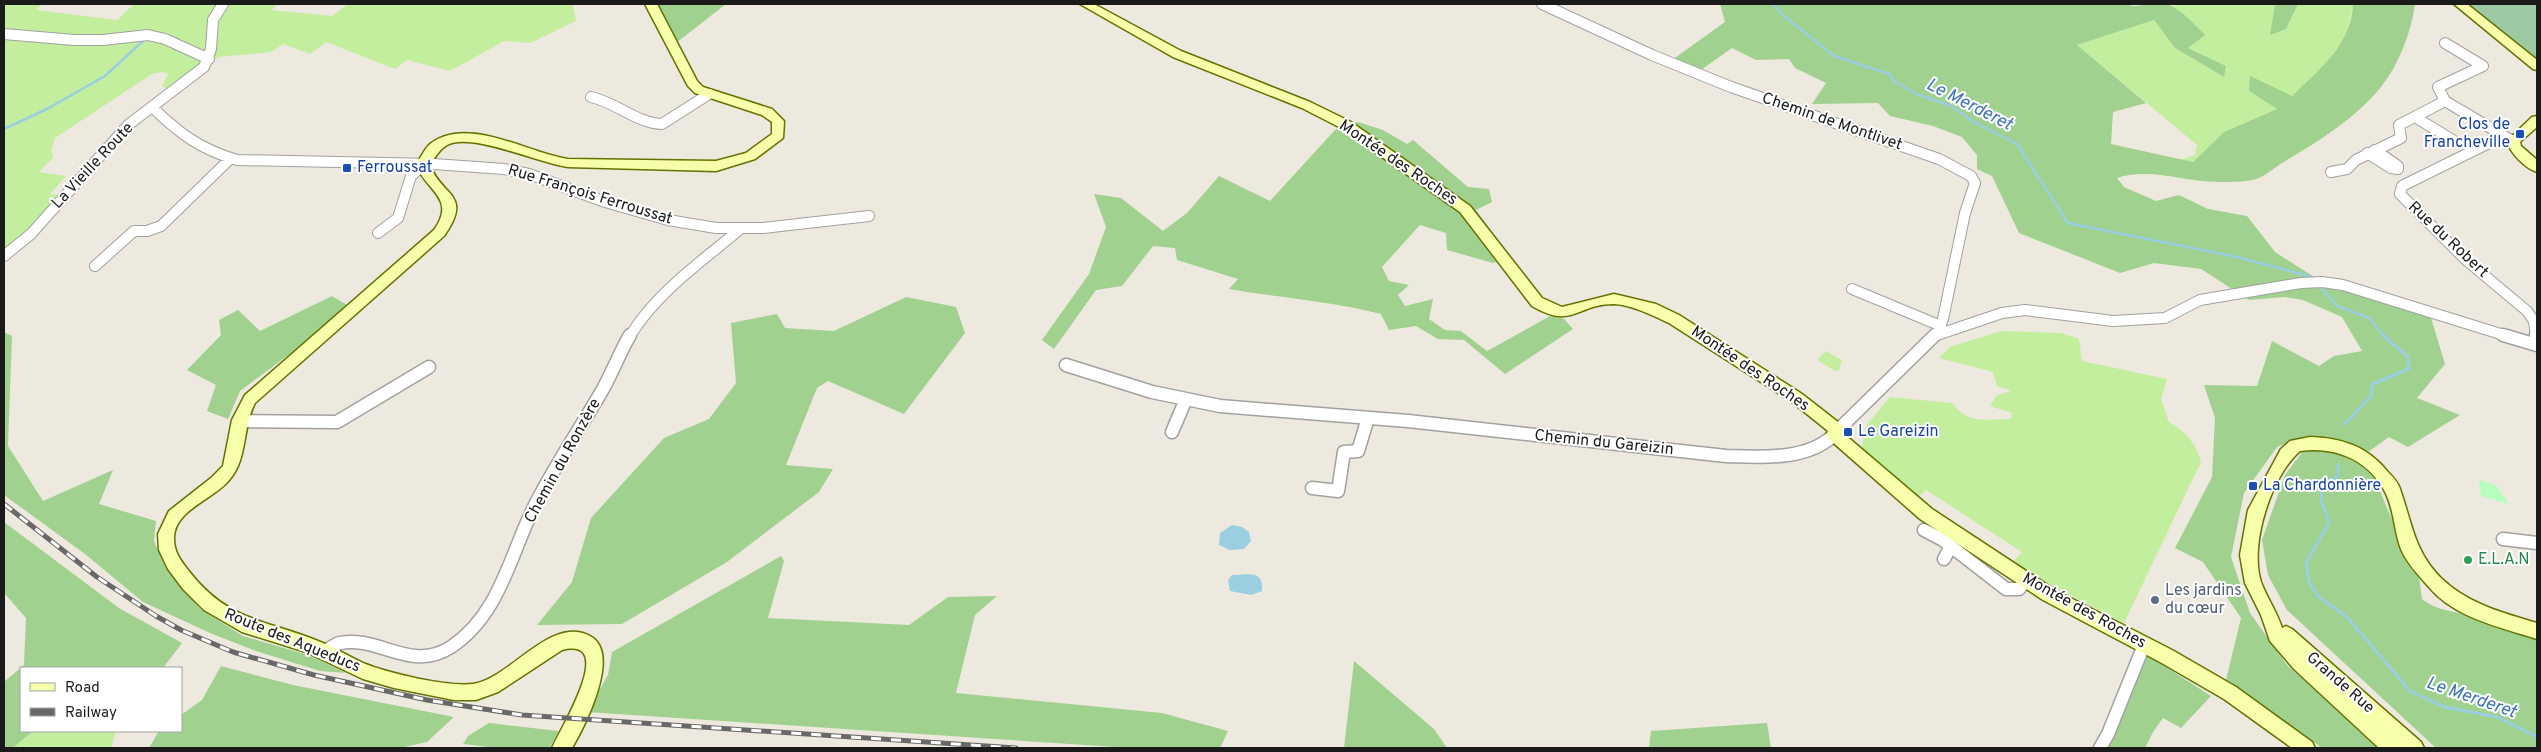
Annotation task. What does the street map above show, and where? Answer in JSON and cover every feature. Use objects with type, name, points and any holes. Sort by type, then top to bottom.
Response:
[{"type":"street","points":[[4,34],[74,40],[103,40],[148,34],[165,39],[209,59],[213,20],[223,4]]},
{"type":"street","points":[[378,233],[398,218],[412,176],[423,165],[432,150],[442,143],[466,137],[481,138],[546,160],[568,163],[716,166],[732,163],[755,154],[770,144],[778,134],[778,122],[767,112],[709,94],[692,83],[651,4]]},
{"type":"street","name":"Montée des Roches","points":[[1086,4],[1177,54],[1306,105],[1346,125],[1465,209],[1537,302],[1551,310],[1562,312],[1595,302],[1614,299],[1651,308],[1674,319],[1797,398],[1926,514],[2049,595],[2144,644],[2230,693],[2306,748]]},
{"type":"street","name":"Chemin de Montlivet","points":[[1542,4],[1652,55],[1730,87],[1939,159],[1971,176],[1975,183],[1965,213],[1938,330]]},
{"type":"street","points":[[2460,4],[2537,66]]},
{"type":"street","points":[[2445,43],[2483,66],[2438,87],[2445,101],[2512,141],[2515,148],[2537,167]]},
{"type":"street","name":"La Vieille Route","points":[[4,256],[31,234],[128,125],[194,77],[209,59]]},
{"type":"street","points":[[591,97],[606,100],[653,124],[662,124],[709,94]]},
{"type":"street","points":[[2331,172],[2347,169],[2356,160],[2401,138],[2399,125],[2445,101]]},
{"type":"street","name":"Rue François Ferroussat","points":[[153,108],[184,136],[230,158],[308,164],[423,165],[504,169],[529,174],[605,202],[668,220],[739,230],[868,216]]},
{"type":"street","points":[[2415,116],[2456,142]]},
{"type":"street","points":[[2512,141],[2537,120]]},
{"type":"street","name":"Rue du Robert","points":[[2512,141],[2494,141],[2402,186],[2400,194],[2460,254],[2527,311],[2534,321],[2537,339]]},
{"type":"street","points":[[94,266],[134,231],[147,231],[161,226],[230,158]]},
{"type":"street","name":"Route des Aqueducs","points":[[423,165],[425,172],[447,198],[449,212],[443,228],[420,252],[260,387],[250,399],[239,421],[234,457],[226,473],[183,509],[169,526],[166,537],[170,556],[200,597],[225,616],[256,630],[324,652],[377,675],[463,693],[478,691],[498,684],[538,653],[556,643],[572,640],[582,642],[593,649],[596,667],[569,737],[561,748]]},
{"type":"street","name":"Chemin du Ronzère","points":[[324,652],[335,643],[349,640],[397,654],[433,656],[448,650],[470,632],[490,608],[502,587],[534,507],[608,379],[629,335],[658,302],[739,230]]},
{"type":"street","points":[[1852,289],[1938,330],[2002,313],[2024,310],[2112,321],[2165,318],[2200,300],[2302,283],[2322,282],[2343,285],[2537,345]]},
{"type":"street","name":"Chemin du Gareizin","points":[[1066,365],[1096,376],[1152,392],[1220,406],[1368,418],[1756,458],[1799,453],[1830,442],[1836,432],[1938,330]]},
{"type":"street","points":[[239,421],[337,422],[429,367]]},
{"type":"street","points":[[1172,432],[1186,399]]},
{"type":"street","points":[[1312,488],[1338,491],[1344,452],[1358,451],[1368,418]]},
{"type":"street","name":"Grande Rue","points":[[2392,748],[2300,663],[2276,636],[2269,614],[2253,583],[2248,555],[2256,510],[2287,453],[2296,446],[2310,443],[2334,444],[2364,457],[2387,480],[2395,496],[2409,548],[2435,583],[2461,603],[2484,615],[2537,632]]},
{"type":"street","points":[[1924,530],[1951,546],[2006,589],[2019,589],[2026,580]]},
{"type":"street","points":[[2503,539],[2537,544]]},
{"type":"street","points":[[1944,559],[1951,546]]},
{"type":"street","name":"Grande Rue","points":[[2269,614],[2291,639],[2415,748]]},
{"type":"street","points":[[2100,748],[2108,734],[2144,644]]},
{"type":"green space","points":[[2158,3],[2167,4],[2182,13],[2205,35],[2188,48],[2226,66],[2224,77],[2175,48],[2154,20],[2077,45],[2146,103],[2113,112],[2111,144],[2193,162],[2224,132],[2277,109],[2249,91],[2250,76],[2292,96],[2323,66],[2340,44],[2347,32],[2353,4],[2415,4],[2411,26],[2403,48],[2381,87],[2359,110],[2334,130],[2263,176],[2252,180],[2230,182],[2208,182],[2143,174],[2117,178],[2124,187],[2156,201],[2179,195],[2208,209],[2247,216],[2275,252],[2330,287],[2388,303],[2431,318],[2445,364],[2417,398],[2460,415],[2408,447],[2389,437],[2368,452],[2327,439],[2306,436],[2277,447],[2244,493],[2231,557],[2250,613],[2287,665],[2380,748],[2322,748],[2226,680],[2241,618],[2203,562],[2175,548],[2212,477],[2215,418],[2204,385],[2257,386],[2272,341],[2319,366],[2334,356],[2362,351],[2342,317],[2303,300],[2285,297],[2249,300],[2201,269],[2154,263],[2120,273],[2019,233],[1992,176],[1977,169],[1977,155],[1962,137],[1933,126],[1890,116],[1878,103],[1812,104],[1826,83],[1795,68],[1789,59],[1756,60],[1732,48],[1698,72],[1672,60],[1725,22],[1720,4],[2131,4],[2131,6],[2136,6]]},
{"type":"green space","points":[[4,4],[42,4],[36,10],[117,20],[134,4],[278,4],[271,10],[332,16],[348,4],[573,4],[576,21],[530,43],[504,41],[450,71],[407,60],[395,69],[326,42],[310,54],[283,44],[271,52],[219,57],[167,89],[162,86],[168,74],[162,72],[152,74],[55,138],[51,150],[53,158],[39,172],[66,176],[50,194],[58,195],[18,241],[4,251]]},
{"type":"green space","points":[[656,4],[726,4],[676,43]]},
{"type":"green space","points":[[2179,4],[2275,4],[2271,34],[2286,29],[2298,4],[2353,4],[2353,6],[2346,37],[2323,67],[2292,96],[2249,91],[2277,109],[2224,132],[2193,162],[2180,160],[2195,155],[2197,145],[2077,45],[2154,20],[2175,48],[2224,77],[2226,66],[2188,48],[2204,35],[2193,22],[2172,7]]},
{"type":"green space","points":[[2275,4],[2298,4],[2286,29],[2270,35]]},
{"type":"green space","points":[[2466,4],[2537,4],[2537,61]]},
{"type":"green space","points":[[1358,122],[1383,130],[1407,144],[1413,140],[1468,187],[1489,189],[1492,202],[1476,210],[1510,256],[1493,263],[1447,250],[1446,233],[1420,225],[1382,267],[1389,281],[1409,285],[1398,295],[1405,306],[1433,299],[1429,319],[1445,330],[1461,331],[1487,351],[1552,315],[1564,319],[1573,329],[1505,374],[1464,340],[1438,339],[1416,326],[1389,330],[1381,314],[1324,303],[1229,289],[1238,279],[1177,260],[1175,248],[1153,246],[1122,286],[1096,290],[1054,349],[1042,340],[1089,274],[1106,227],[1094,194],[1121,198],[1163,231],[1187,213],[1219,176],[1270,201],[1335,130]]},
{"type":"green space","points":[[332,296],[347,305],[310,339],[240,391],[228,419],[207,411],[216,385],[187,370],[221,335],[219,320],[238,310],[260,331]]},
{"type":"green space","points":[[906,297],[956,307],[965,333],[904,414],[828,381],[817,388],[786,465],[833,469],[819,492],[727,562],[622,624],[537,625],[572,582],[591,518],[664,438],[709,419],[736,383],[731,323],[777,314],[785,328],[834,331]]},
{"type":"green space","points":[[2001,331],[2061,333],[2079,339],[2082,361],[2167,379],[2161,399],[2169,422],[2190,439],[2201,462],[2124,623],[2054,587],[2013,562],[2022,552],[1926,490],[1916,499],[1861,452],[1866,426],[1890,397],[1952,403],[1958,410],[1971,418],[1985,420],[2011,419],[2012,413],[1990,406],[1996,396],[2011,391],[1997,386],[1993,372],[1939,358],[1950,347]]},
{"type":"green space","points":[[4,332],[12,336],[8,446],[43,501],[113,470],[99,504],[156,521],[154,541],[165,567],[200,609],[243,636],[308,655],[346,673],[320,671],[256,651],[210,633],[143,602],[85,554],[4,495]]},
{"type":"green space","points":[[1826,351],[1842,360],[1839,370],[1835,371],[1819,361],[1818,359]]},
{"type":"green space","points":[[2320,449],[2339,453],[2361,465],[2374,477],[2403,546],[2419,577],[2422,599],[2441,609],[2470,616],[2537,639],[2537,748],[2436,748],[2287,610],[2268,575],[2262,540],[2285,475],[2303,451]]},
{"type":"green space","points":[[2479,480],[2496,485],[2509,504],[2481,496]]},
{"type":"green space","points":[[4,522],[119,608],[182,643],[164,667],[22,667],[24,665],[26,618],[4,593]]},
{"type":"green space","points":[[781,556],[784,561],[768,618],[909,625],[948,597],[997,596],[975,615],[956,693],[1162,713],[1228,731],[1220,748],[1131,748],[587,712],[608,675],[612,652]]},
{"type":"green space","points":[[2147,655],[2211,696],[2181,728],[2163,718],[2145,748],[2105,748]]},
{"type":"green space","points":[[1354,661],[1434,729],[1447,748],[1344,748]]},
{"type":"green space","points":[[221,666],[293,685],[454,717],[427,742],[400,748],[149,748],[158,732],[182,732],[182,714],[202,700]]},
{"type":"green space","points":[[20,668],[20,732],[32,732],[13,748],[4,748],[4,682]]},
{"type":"green space","points":[[489,723],[559,731],[550,747],[518,749],[463,744],[468,736]]},
{"type":"green space","points":[[1767,723],[1771,748],[1649,748],[1651,731]]},
{"type":"green space","points":[[32,732],[116,732],[111,748],[13,748]]},
{"type":"water","points":[[1232,525],[1242,527],[1249,532],[1251,541],[1244,549],[1230,550],[1219,545],[1220,533]]},
{"type":"water","points":[[1249,574],[1257,576],[1262,584],[1262,591],[1251,595],[1230,591],[1228,580],[1232,575]]},
{"type":"waterway","name":"Le Merderet","points":[[1773,4],[1784,16],[1834,56],[1889,74],[1894,81],[1917,94],[1951,106],[1974,122],[2017,144],[2068,223],[2237,257],[2312,277]]},
{"type":"waterway","points":[[4,129],[47,109],[105,76],[145,39]]},
{"type":"waterway","name":"Le Merderet","points":[[2321,288],[2337,306],[2369,318],[2384,336]]},
{"type":"waterway","name":"Le Merderet","points":[[2345,424],[2371,396],[2372,384],[2409,369],[2408,357],[2384,336]]},
{"type":"waterway","name":"Le Merderet","points":[[2338,465],[2338,476],[2322,483],[2321,500],[2329,522],[2306,563],[2309,582],[2319,597],[2347,617],[2410,691],[2444,707],[2497,717],[2537,737]]},
{"type":"railway","points":[[4,504],[97,577],[156,616],[181,630],[233,652],[314,675],[427,700],[522,715],[1016,748]]},
{"type":"place","name":"Clos de Francheville","points":[[2520,134]]},
{"type":"place","name":"Ferroussat","points":[[347,168]]},
{"type":"place","name":"Le Gareizin","points":[[1848,432]]},
{"type":"place","name":"La Chardonnière","points":[[2253,486]]},
{"type":"place","name":"E.L.A.N","points":[[2468,560]]},
{"type":"place","name":"Les jardins du cœur","points":[[2155,600]]}]
